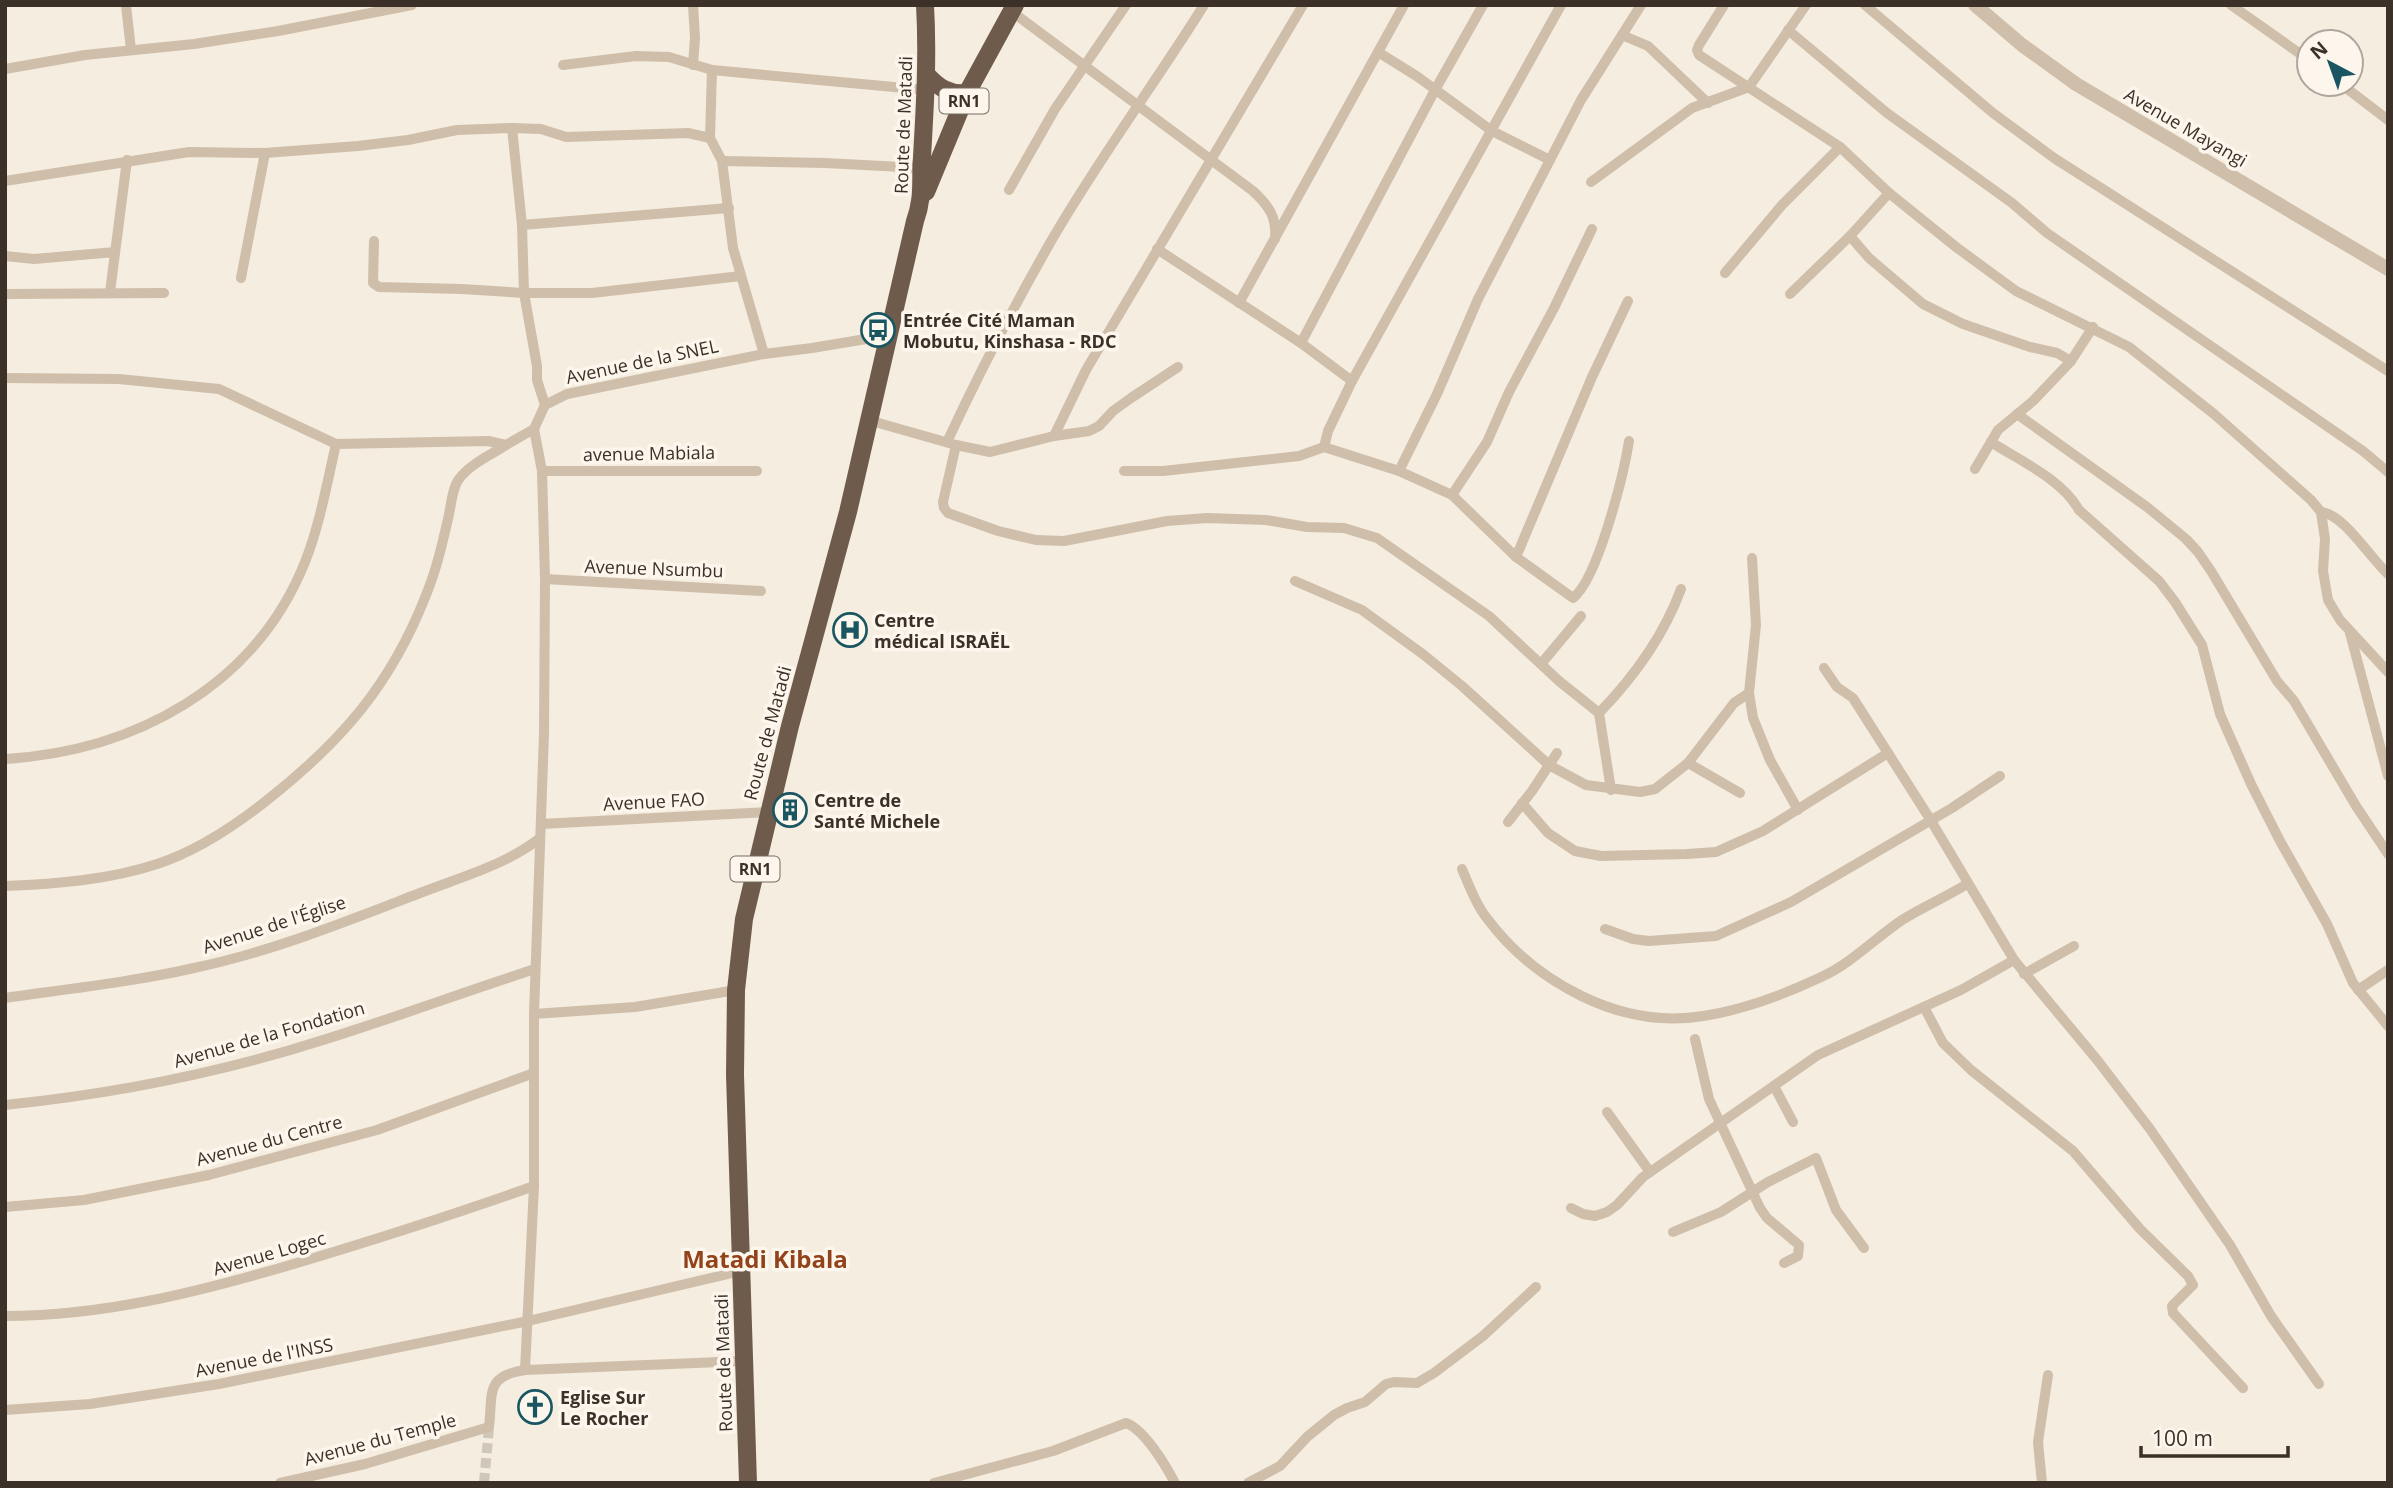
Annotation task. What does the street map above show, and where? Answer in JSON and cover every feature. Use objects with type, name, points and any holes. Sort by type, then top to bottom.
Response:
[{"type":"highway","name":"Route de Matadi","points":[[748,1483],[735,1075],[736,990],[744,919],[768,812],[848,512],[915,221],[922,202],[921,168],[926,83],[925,5]]},
{"type":"highway","name":"RN1","points":[[922,202],[967,93],[1013,8]]},
{"type":"highway","points":[[926,83],[957,94],[967,93]]},
{"type":"street","points":[[126,5],[131,50]]},
{"type":"street","points":[[5,69],[85,55],[194,44],[278,31],[370,9],[412,5]]},
{"type":"street","points":[[693,5],[693,65]]},
{"type":"street","points":[[1009,190],[1055,109],[1126,5]]},
{"type":"street","points":[[1204,5],[1050,243],[1007,322],[951,444],[943,502],[948,513],[1037,540],[1064,541],[1167,521],[1207,518],[1266,520],[1307,527],[1344,528],[1377,538],[1489,616],[1599,713],[1611,790]]},
{"type":"street","points":[[1054,436],[1086,370],[1303,5]]},
{"type":"street","points":[[1239,303],[1404,5]]},
{"type":"street","points":[[1301,343],[1483,5]]},
{"type":"street","points":[[1324,447],[1328,431],[1352,381],[1562,5]]},
{"type":"street","points":[[1399,471],[1437,394],[1478,299],[1581,100],[1641,5]]},
{"type":"street","points":[[1724,5],[1698,50],[1699,55],[1840,147],[1889,193],[1956,247],[2017,291],[2129,347],[2167,374],[2311,500],[2321,512],[2325,539],[2323,571],[2328,600],[2349,630],[2388,672]]},
{"type":"street","points":[[1591,182],[1692,108],[1749,87],[1805,5]]},
{"type":"street","points":[[1865,5],[1993,113],[2054,158],[2388,371]]},
{"type":"street","name":"Avenue Mayangi","points":[[1975,5],[2022,45],[2076,84],[2388,269]]},
{"type":"street","points":[[2231,5],[2295,50]]},
{"type":"street","points":[[1013,8],[1084,66],[1240,180],[1268,204],[1274,217],[1275,239]]},
{"type":"street","points":[[1788,30],[1887,113],[2012,203],[2047,233],[2388,472]]},
{"type":"street","points":[[1622,35],[1648,46],[1708,103]]},
{"type":"street","points":[[1378,52],[1492,131],[1550,160]]},
{"type":"street","points":[[563,65],[636,56],[668,57],[712,70],[926,83]]},
{"type":"street","points":[[712,70],[710,138],[722,162],[733,248],[764,354]]},
{"type":"street","points":[[2359,98],[2388,120]]},
{"type":"street","points":[[512,128],[523,225],[524,293],[537,380],[545,405],[534,429],[542,471],[545,579],[544,733],[534,1014],[534,1186],[525,1370],[744,1361]]},
{"type":"street","points":[[5,181],[189,152],[265,153],[396,142],[457,130],[541,129],[566,137],[688,133],[710,138]]},
{"type":"street","points":[[1725,273],[1782,205],[1840,147]]},
{"type":"street","points":[[241,278],[265,153]]},
{"type":"street","points":[[110,292],[127,160]]},
{"type":"street","points":[[722,162],[825,163],[921,168]]},
{"type":"street","points":[[1790,294],[1850,236],[1889,193]]},
{"type":"street","points":[[523,225],[729,208]]},
{"type":"street","points":[[1451,495],[1487,442],[1509,392],[1592,229]]},
{"type":"street","points":[[1850,236],[1869,258],[1923,304],[1982,331],[2057,354],[2071,361]]},
{"type":"street","points":[[374,241],[375,286],[524,293],[592,293],[741,276]]},
{"type":"street","points":[[1157,249],[1301,343],[1352,381]]},
{"type":"street","points":[[5,256],[34,259],[115,252]]},
{"type":"street","points":[[5,294],[164,293]]},
{"type":"street","points":[[1516,557],[1592,377],[1628,301]]},
{"type":"street","points":[[1975,469],[1998,430],[2033,401],[2071,361],[2092,327]]},
{"type":"street","name":"Avenue de la SNEL","points":[[545,405],[567,394],[764,354],[890,335]]},
{"type":"street","points":[[868,420],[951,444],[990,452],[1054,436],[1089,431],[1099,426],[1113,411],[1178,367]]},
{"type":"street","points":[[5,378],[119,379],[219,389],[336,444],[488,441],[506,445]]},
{"type":"street","points":[[2017,414],[2147,507],[2198,552],[2388,854]]},
{"type":"street","points":[[5,886],[105,876],[156,865],[217,835],[245,817],[310,765],[331,746],[368,704],[416,622],[442,544],[457,481],[480,461],[534,429]]},
{"type":"street","points":[[1124,471],[1174,470],[1299,456],[1324,447],[1399,471],[1451,495],[1516,557],[1572,597],[1576,597],[1592,572],[1619,490],[1629,441]]},
{"type":"street","points":[[1991,442],[2060,486],[2071,496],[2079,510],[2159,581],[2175,602],[2202,645],[2220,714],[2280,841],[2327,924],[2358,990],[2388,1026]]},
{"type":"street","points":[[5,759],[33,757],[90,746],[148,725],[181,708],[213,685],[244,657],[276,618],[304,563],[324,499],[336,444]]},
{"type":"street","name":"avenue Mabiala","points":[[542,471],[757,471]]},
{"type":"street","points":[[2321,512],[2329,513],[2347,528],[2388,574]]},
{"type":"street","points":[[1752,558],[1756,625],[1749,693],[1753,718],[1770,760],[1798,810]]},
{"type":"street","name":"Avenue Nsumbu","points":[[545,579],[761,591]]},
{"type":"street","points":[[1295,581],[1362,610],[1424,655],[1482,703],[1549,765],[1586,785],[1640,792],[1655,789],[1688,763],[1734,703],[1749,693]]},
{"type":"street","points":[[1599,713],[1628,679],[1664,628],[1681,589]]},
{"type":"street","points":[[1541,664],[1581,615]]},
{"type":"street","points":[[2349,630],[2388,776]]},
{"type":"street","points":[[1824,668],[1837,687],[1853,698],[1930,819],[2014,960],[2098,1061],[2150,1129],[2230,1245],[2271,1316],[2319,1384]]},
{"type":"street","points":[[1508,822],[1556,753]]},
{"type":"street","points":[[1522,803],[1548,833],[1575,851],[1601,856],[1716,852],[1763,831],[1888,753]]},
{"type":"street","points":[[1688,763],[1740,793]]},
{"type":"street","points":[[1605,929],[1621,936],[1648,941],[1716,936],[1791,902],[1952,808],[2000,776]]},
{"type":"street","name":"Avenue FAO","points":[[541,824],[768,812]]},
{"type":"street","name":"Avenue de l'Église","points":[[5,998],[194,968],[244,955],[380,908],[497,863],[540,838]]},
{"type":"street","points":[[1462,869],[1488,919],[1511,946],[1545,974],[1578,995],[1600,1004],[1639,1015],[1671,1019],[1701,1017],[1764,1001],[1822,977],[1875,943],[1902,920],[1967,884]]},
{"type":"street","points":[[2024,974],[2074,946]]},
{"type":"street","points":[[1571,1208],[1595,1216],[1607,1212],[1617,1206],[1636,1183],[1650,1172],[1825,1052],[1961,990],[2014,960]]},
{"type":"street","name":"Avenue de la Fondation","points":[[5,1105],[134,1088],[279,1053],[535,969]]},
{"type":"street","points":[[2358,990],[2388,970]]},
{"type":"street","points":[[534,1014],[635,1007],[736,990]]},
{"type":"street","points":[[1924,1007],[1943,1043],[1971,1070],[2073,1151],[2140,1229],[2188,1276],[2193,1285],[2172,1306],[2173,1313],[2243,1388]]},
{"type":"street","points":[[1695,1039],[1709,1100],[1718,1123],[1767,1218],[1799,1245],[1798,1256],[1784,1263]]},
{"type":"street","name":"Avenue du Centre","points":[[5,1207],[85,1200],[209,1175],[377,1130],[534,1073]]},
{"type":"street","points":[[1774,1086],[1793,1122]]},
{"type":"street","points":[[1607,1111],[1650,1172]]},
{"type":"street","points":[[1673,1232],[1721,1212],[1753,1191],[1816,1158],[1836,1210],[1864,1248]]},
{"type":"street","name":"Avenue Logec","points":[[5,1316],[90,1311],[210,1288],[433,1222],[534,1186]]},
{"type":"street","name":"Avenue de l'INSS","points":[[5,1410],[90,1404],[219,1384],[528,1321],[741,1271]]},
{"type":"street","points":[[1248,1483],[1280,1466],[1307,1437],[1334,1415],[1365,1402],[1386,1384],[1417,1383],[1445,1366],[1483,1336],[1536,1287]]},
{"type":"street","name":"Avenue du Temple","points":[[280,1483],[365,1464],[489,1427],[494,1386],[499,1377],[525,1370]]},
{"type":"street","points":[[2042,1483],[2038,1442],[2048,1374]]},
{"type":"street","points":[[934,1483],[1053,1451],[1126,1423],[1133,1426],[1152,1446],[1175,1483]]},
{"type":"tunnel","points":[[484,1483],[489,1427]]},
{"type":"place","name":"Entrée Cité Maman Mobutu, Kinshasa - RDC","points":[[878,330]]},
{"type":"place","name":"Centre médical ISRAËL","points":[[850,630]]},
{"type":"place","name":"Centre de Santé Michele","points":[[790,810]]},
{"type":"place","name":"Eglise Sur Le Rocher","points":[[535,1407]]},
{"type":"district","name":"Matadi Kibala","points":[[765,1258]]}]
